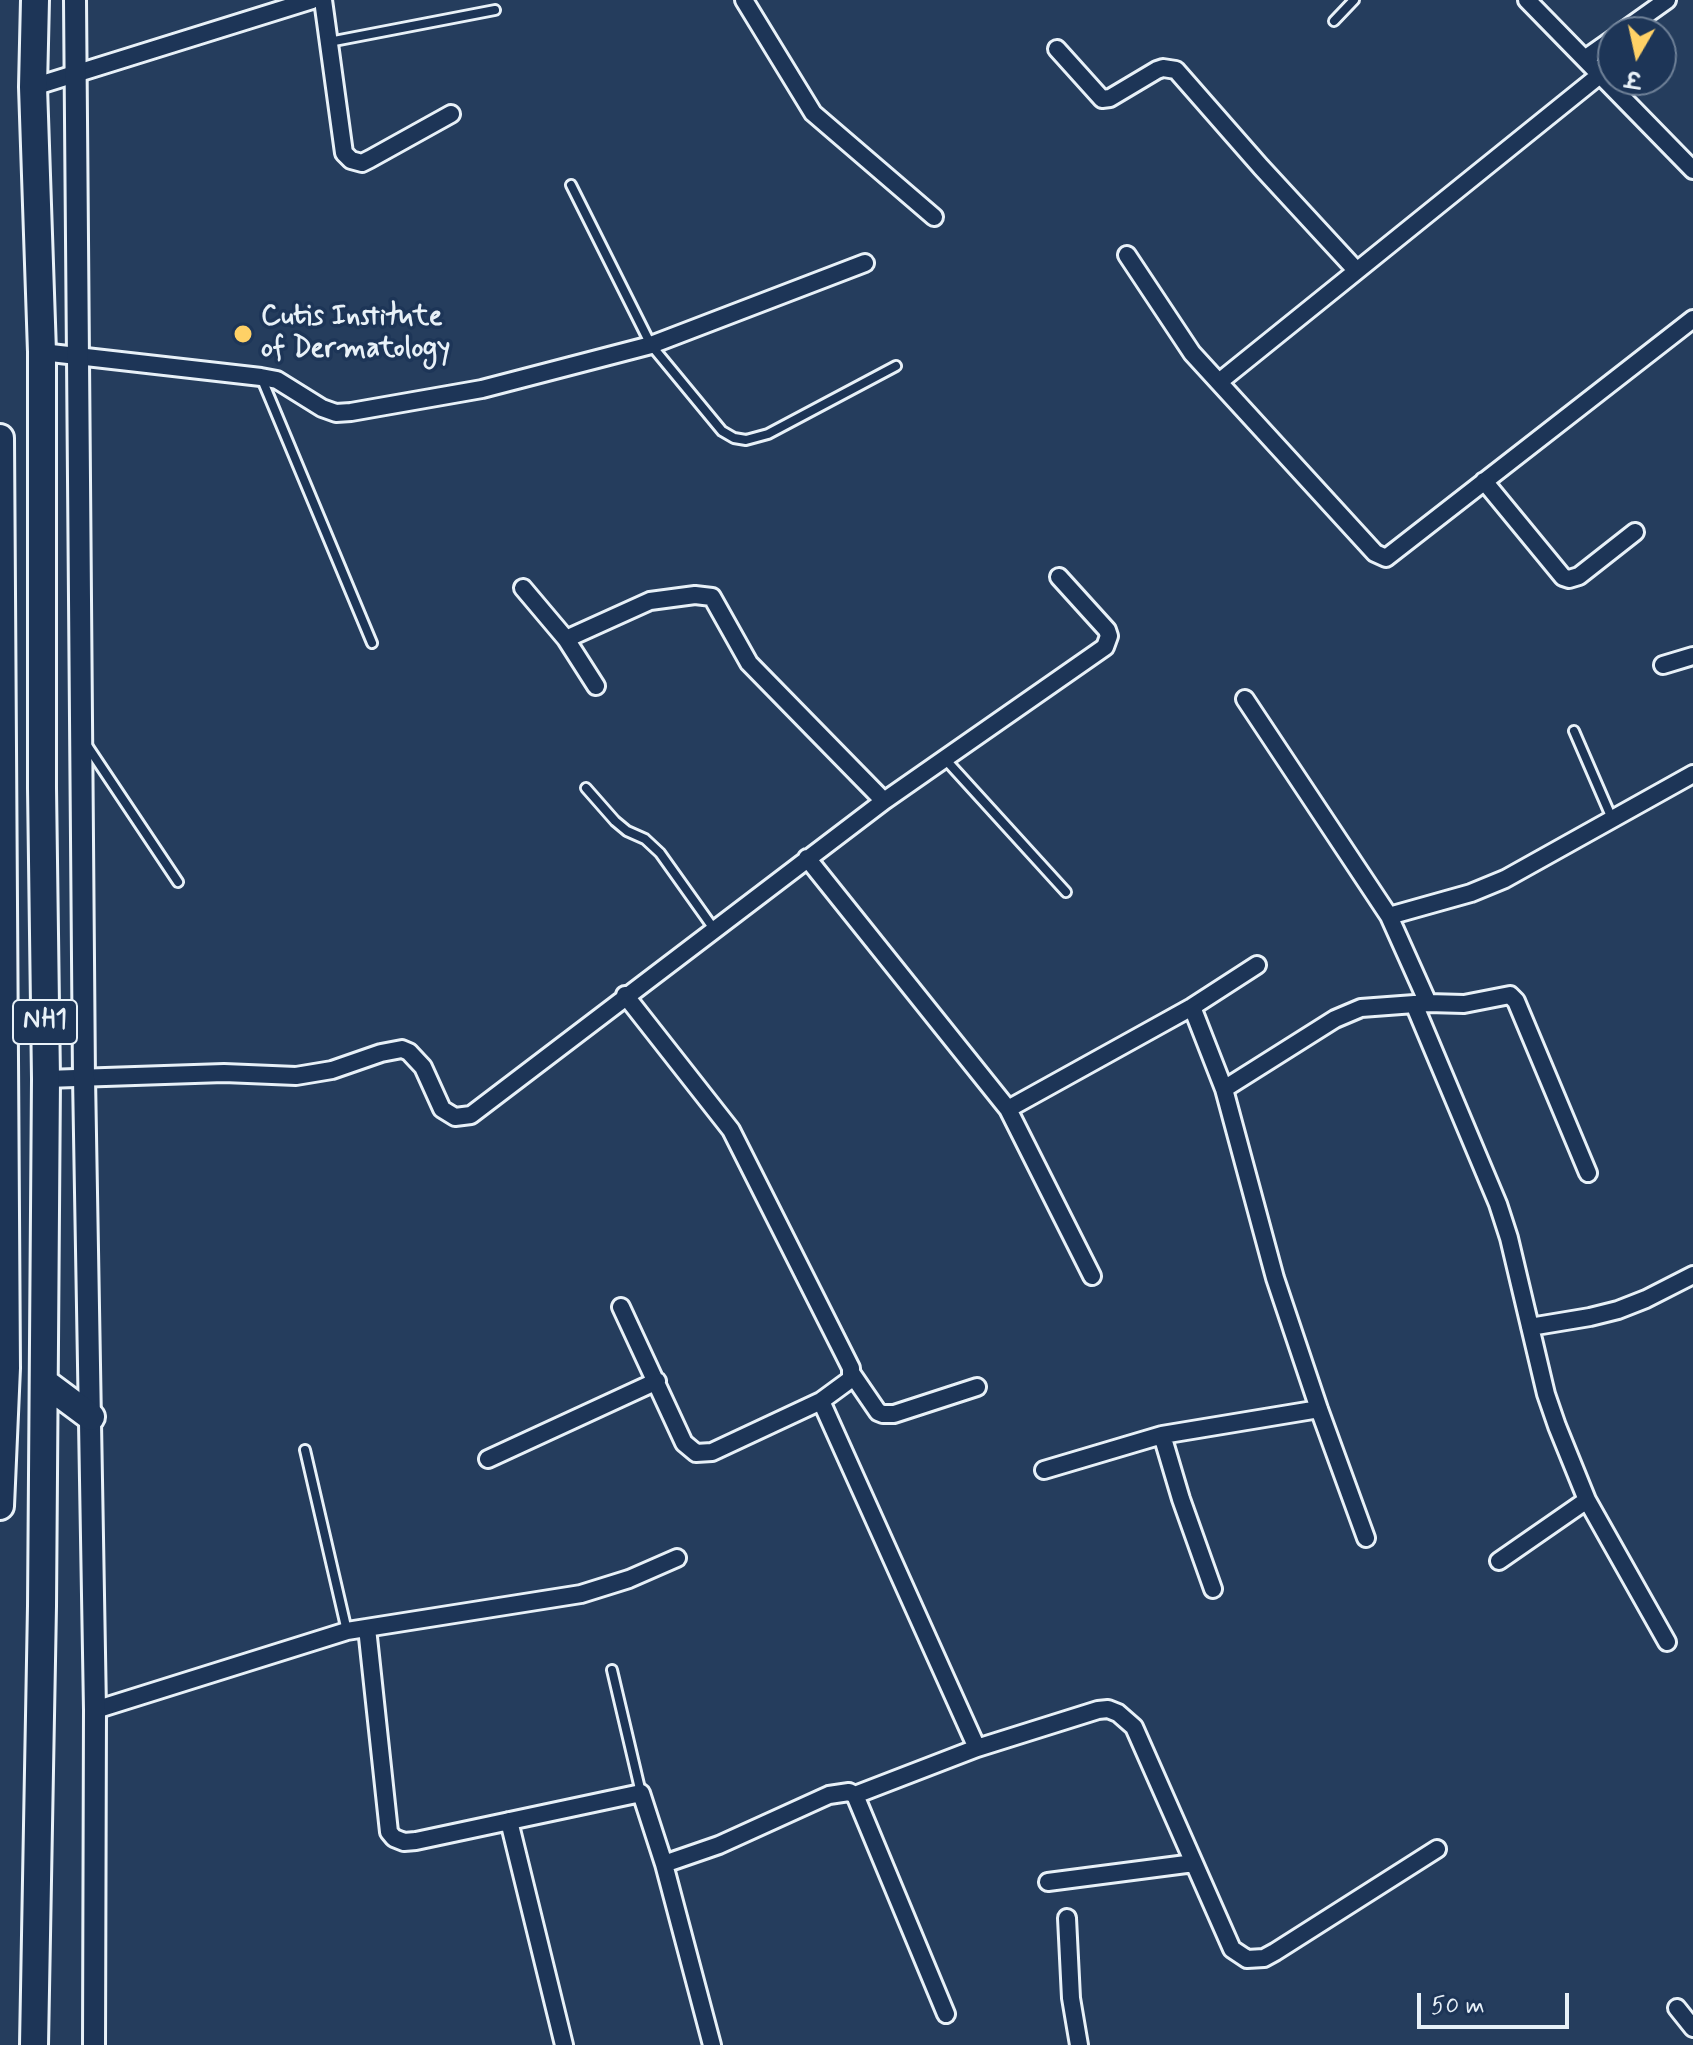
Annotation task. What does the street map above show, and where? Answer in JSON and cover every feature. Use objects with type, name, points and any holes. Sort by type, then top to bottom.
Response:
[{"type":"highway","name":"NH1","points":[[34,2045],[46,1079],[41,758],[42,352],[33,87],[35,0]]},
{"type":"highway","name":"NH1","points":[[0,438],[6,1352],[0,1506]]},
{"type":"highway","points":[[44,1382],[91,1417]]},
{"type":"street","points":[[75,0],[84,1077],[95,1710],[94,2045]]},
{"type":"street","points":[[33,87],[312,0]]},
{"type":"street","points":[[323,0],[344,153],[351,160],[362,163],[451,114]]},
{"type":"street","points":[[744,0],[813,113],[934,217]]},
{"type":"street","points":[[1527,0],[1597,70]]},
{"type":"street","points":[[1644,16],[1667,0]]},
{"type":"street","points":[[1057,49],[1102,99],[1110,98],[1157,70],[1176,70],[1356,270]]},
{"type":"street","points":[[1586,58],[1597,50]]},
{"type":"street","points":[[1219,382],[1597,77]]},
{"type":"street","points":[[1622,96],[1693,170]]},
{"type":"street","points":[[1127,255],[1178,335],[1380,557],[1392,556],[1693,319]]},
{"type":"street","points":[[42,352],[277,380],[322,408],[336,413],[351,412],[482,389],[651,345],[865,263]]},
{"type":"street","points":[[1484,481],[1563,577],[1579,576],[1635,532]]},
{"type":"street","points":[[46,1079],[224,1073],[296,1076],[332,1070],[402,1049],[423,1067],[442,1109],[448,1115],[471,1115],[884,801],[1105,647],[1109,636],[1107,630],[1059,577]]},
{"type":"street","points":[[523,588],[566,639],[596,686]]},
{"type":"street","points":[[566,639],[650,601],[695,595],[712,597],[749,663],[884,801]]},
{"type":"street","points":[[1663,665],[1693,656]]},
{"type":"street","points":[[1245,699],[1389,916],[1498,1204],[1546,1394],[1587,1500],[1667,1642]]},
{"type":"street","points":[[1389,916],[1471,893],[1505,879],[1693,774]]},
{"type":"street","points":[[807,858],[1008,1109],[1092,1276]]},
{"type":"street","points":[[1008,1109],[1192,1007],[1257,965]]},
{"type":"street","points":[[625,995],[731,1130],[852,1374],[878,1412],[894,1414],[977,1387]]},
{"type":"street","points":[[1224,1089],[1347,1013],[1373,1006],[1464,1004],[1506,995],[1514,997],[1588,1173]]},
{"type":"street","points":[[1192,1007],[1224,1089],[1275,1278],[1366,1538]]},
{"type":"street","points":[[1530,1327],[1618,1310],[1693,1275]]},
{"type":"street","points":[[621,1307],[684,1443],[691,1450],[703,1454],[821,1401],[847,1384],[852,1374]]},
{"type":"street","points":[[488,1459],[657,1381]]},
{"type":"street","points":[[821,1401],[977,1748]]},
{"type":"street","points":[[1044,1470],[1162,1435],[1319,1409]]},
{"type":"street","points":[[1162,1435],[1213,1589]]},
{"type":"street","points":[[1499,1561],[1587,1500]]},
{"type":"street","points":[[95,1710],[347,1631],[581,1594],[629,1579],[677,1558]]},
{"type":"street","points":[[367,1628],[389,1832],[404,1842],[416,1841],[641,1793],[664,1864],[712,2045]]},
{"type":"street","points":[[855,1795],[977,1748],[1098,1710],[1108,1709],[1118,1713],[1134,1727],[1232,1949],[1240,1956],[1253,1959],[1275,1952],[1437,1849]]},
{"type":"street","points":[[664,1864],[719,1845],[829,1795],[849,1792],[855,1795],[946,2014]]},
{"type":"street","points":[[509,1821],[564,2045]]},
{"type":"street","points":[[1048,1882],[1194,1863]]},
{"type":"street","points":[[1067,1918],[1071,1998],[1079,2045]]},
{"type":"street","points":[[1677,2008],[1693,2028]]},
{"type":"lane","points":[[1334,21],[1354,0]]},
{"type":"lane","points":[[329,42],[495,10]]},
{"type":"lane","points":[[571,185],[651,345],[722,431],[734,438],[746,440],[768,434],[896,366]]},
{"type":"lane","points":[[261,377],[372,643]]},
{"type":"lane","points":[[1574,731],[1613,821]]},
{"type":"lane","points":[[81,737],[178,882]]},
{"type":"lane","points":[[945,759],[1066,892]]},
{"type":"lane","points":[[586,788],[615,821],[627,831],[645,839],[660,853],[714,929]]},
{"type":"lane","points":[[305,1450],[347,1631]]},
{"type":"lane","points":[[612,1670],[641,1793]]},
{"type":"place","name":"Cutis Institute of Dermatology","points":[[243,334]]}]
